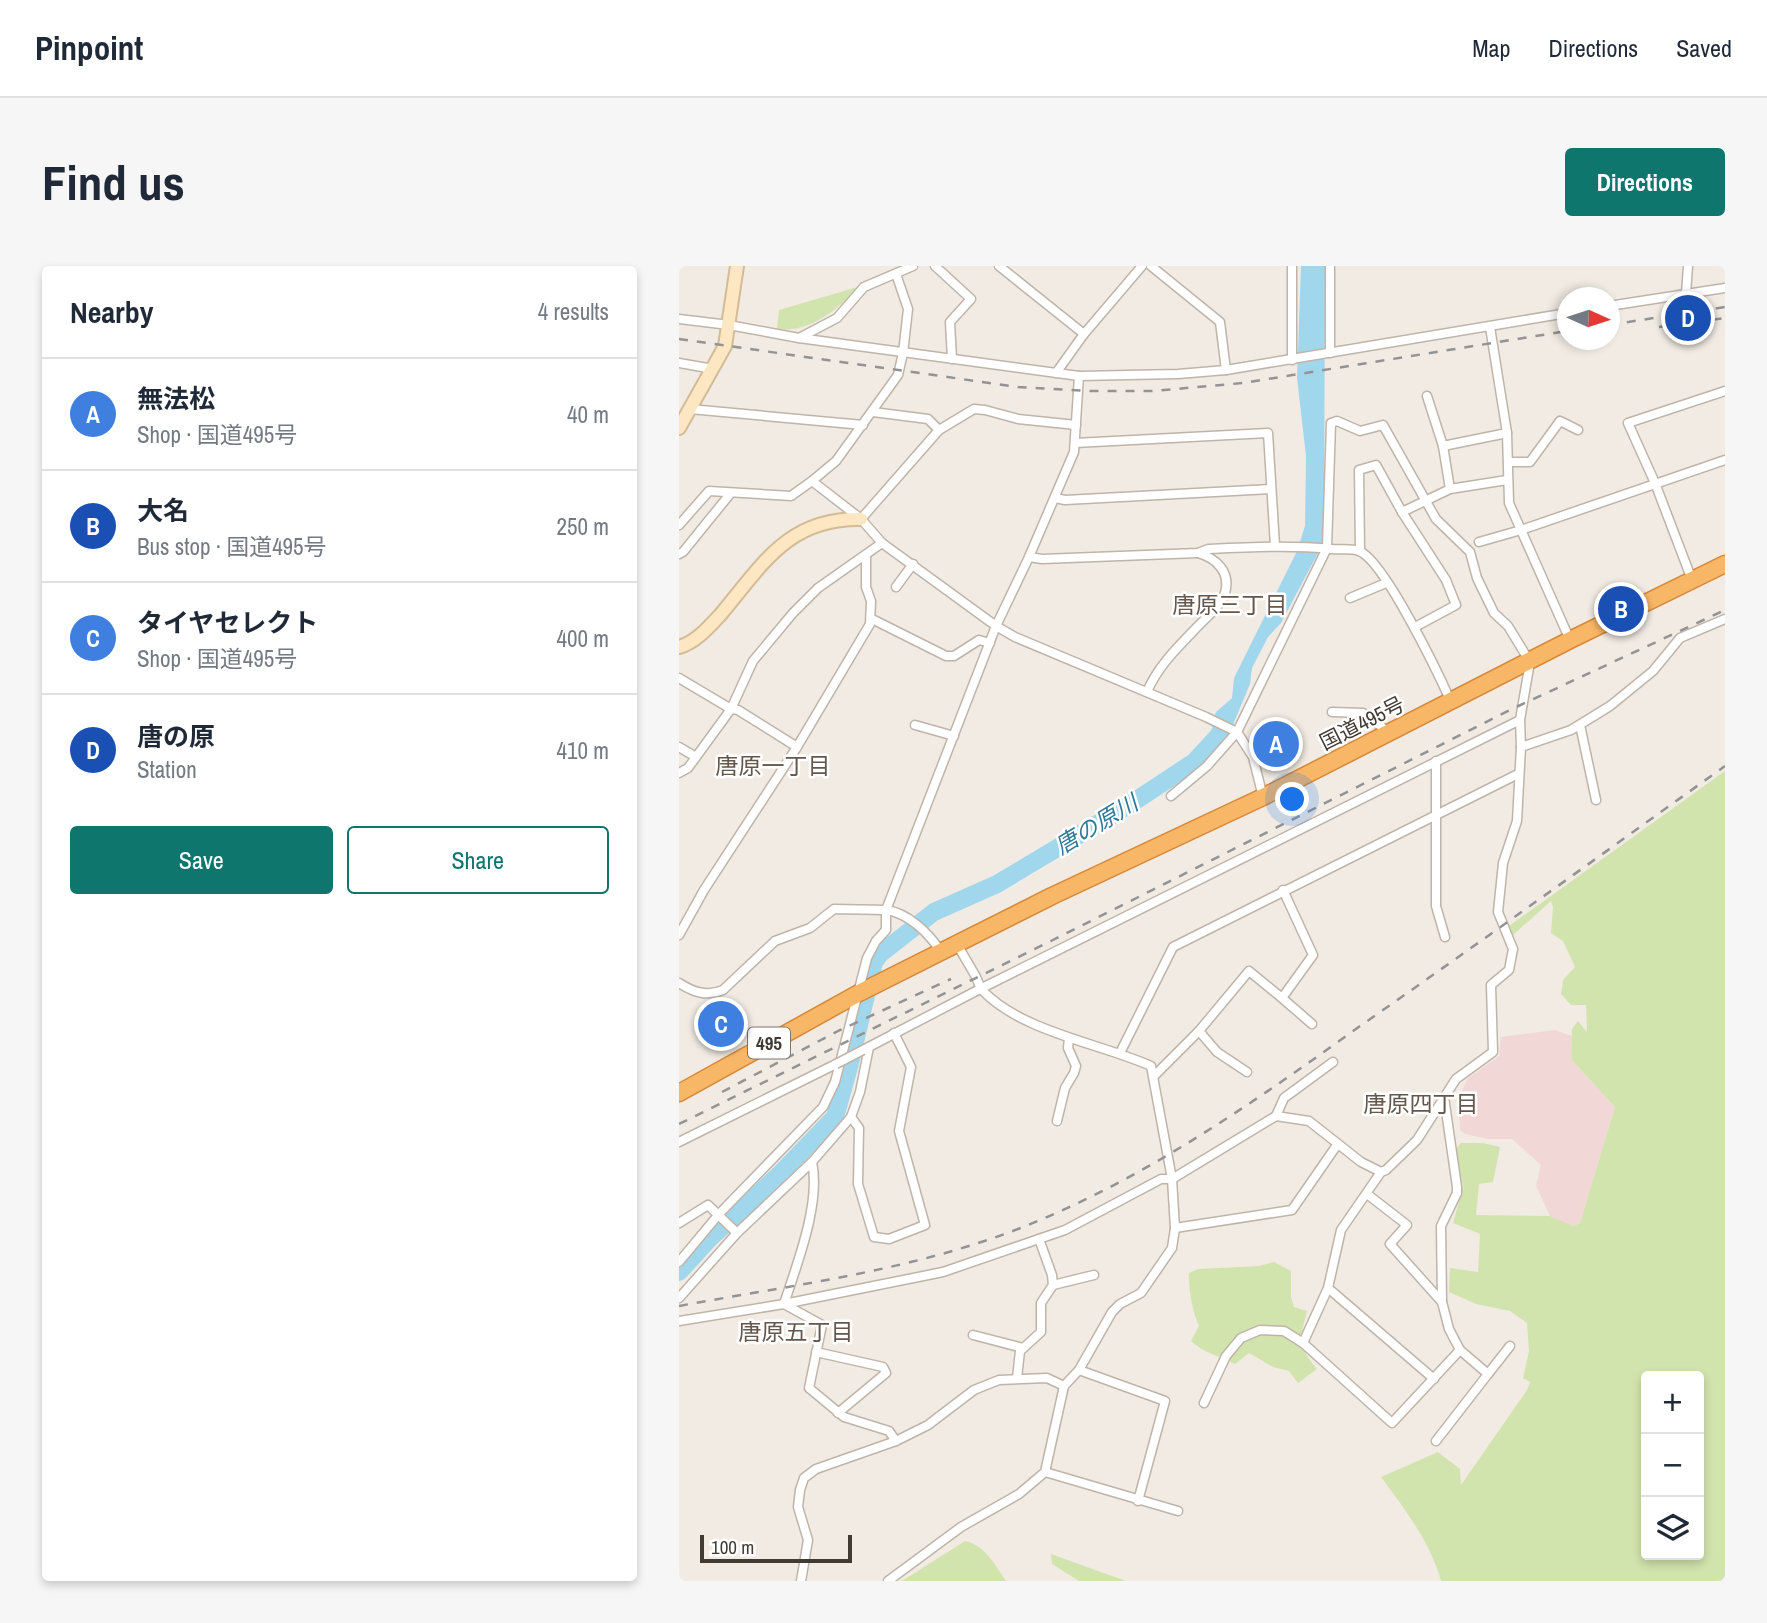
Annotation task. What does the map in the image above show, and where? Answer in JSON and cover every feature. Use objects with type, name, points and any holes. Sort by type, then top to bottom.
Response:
[{"type":"highway","name":"国道495号","points":[[858,994],[1052,896],[1263,797],[1530,662],[1570,639],[1725,564]]},
{"type":"highway","name":"495","points":[[679,1093],[858,994]]},
{"type":"street","points":[[679,428],[725,346],[737,266]]},
{"type":"street","points":[[799,338],[837,318],[864,287],[913,266]]},
{"type":"street","points":[[935,266],[971,299],[950,322],[952,359]]},
{"type":"street","points":[[999,266],[1084,334]]},
{"type":"street","points":[[1056,373],[1084,334],[1142,266]]},
{"type":"street","points":[[1150,266],[1220,321],[1226,370]]},
{"type":"street","points":[[1292,266],[1292,360]]},
{"type":"street","points":[[1326,353],[1330,266]]},
{"type":"street","points":[[1686,294],[1688,266]]},
{"type":"street","points":[[679,525],[709,491],[791,496],[836,461],[898,375],[908,309],[896,274]]},
{"type":"street","points":[[1620,304],[1725,288]]},
{"type":"street","points":[[679,319],[1079,376],[1226,370],[1557,315]]},
{"type":"street","points":[[1490,327],[1507,433],[1509,503],[1570,639]]},
{"type":"street","points":[[679,363],[713,369]]},
{"type":"street","points":[[679,1262],[823,1107],[835,1082],[867,958],[876,940],[885,930],[886,910],[996,626],[1030,557],[1074,452],[1079,376]]},
{"type":"street","points":[[1692,580],[1655,483],[1628,423],[1725,391]]},
{"type":"street","points":[[1427,396],[1443,446],[1450,489]]},
{"type":"street","points":[[690,409],[863,425]]},
{"type":"street","points":[[679,647],[707,630],[766,561],[799,532],[822,522],[861,519],[939,430],[974,410],[985,410],[1018,419],[1076,425]]},
{"type":"street","points":[[873,412],[928,419],[939,430]]},
{"type":"street","points":[[1171,796],[1207,766],[1237,732],[1324,548],[1331,423],[1337,421],[1360,431],[1383,425],[1436,519],[1470,552],[1477,578],[1494,613],[1509,626],[1530,662],[1520,720],[1517,821],[1503,863],[1498,912],[1513,949],[1509,970],[1491,985],[1493,1052],[1456,1079],[1417,1140],[1381,1172],[1341,1230],[1328,1288],[1303,1343]]},
{"type":"street","points":[[1508,462],[1530,462],[1560,421],[1577,430]]},
{"type":"street","points":[[1075,443],[1268,433],[1275,546]]},
{"type":"street","points":[[1443,446],[1507,433]]},
{"type":"street","points":[[1479,542],[1725,460]]},
{"type":"street","points":[[1360,551],[1359,470],[1376,465],[1402,512],[1446,580],[1456,605],[1415,627]]},
{"type":"street","points":[[1402,512],[1450,489],[1507,480]]},
{"type":"street","points":[[812,481],[861,519],[882,543],[996,626],[1015,637],[1237,732],[1253,757],[1263,797]]},
{"type":"street","points":[[1055,498],[1065,500],[1271,489]]},
{"type":"street","points":[[679,554],[730,494]]},
{"type":"street","points":[[679,774],[688,768],[731,709],[753,661],[793,613],[818,588],[882,543]]},
{"type":"street","points":[[1198,553],[1208,549],[1275,546],[1360,551],[1373,564],[1415,627],[1451,702]]},
{"type":"street","points":[[1030,557],[1042,559],[1198,553],[1211,557],[1223,569],[1226,580],[1218,606],[1164,663],[1147,692]]},
{"type":"street","points":[[679,935],[704,890],[797,747],[872,619],[871,601],[866,587],[866,555]]},
{"type":"street","points":[[896,587],[913,564]]},
{"type":"street","points":[[1350,598],[1386,583]]},
{"type":"street","points":[[872,619],[946,656],[954,656],[979,640],[990,643]]},
{"type":"street","points":[[1521,747],[1580,725],[1610,706],[1653,671],[1680,638],[1725,619]]},
{"type":"street","points":[[679,678],[731,709],[738,710],[797,747]]},
{"type":"street","points":[[1332,712],[1363,713],[1389,733]]},
{"type":"street","points":[[679,1142],[1520,720]]},
{"type":"street","points":[[915,725],[954,736]]},
{"type":"street","points":[[1580,725],[1597,800]]},
{"type":"street","points":[[679,747],[696,757]]},
{"type":"street","points":[[1436,761],[1436,906],[1445,937]]},
{"type":"street","points":[[1120,1053],[1173,947],[1518,774]]},
{"type":"street","points":[[1283,890],[1313,955],[1283,998]]},
{"type":"street","points":[[679,983],[696,992],[714,994],[723,990],[775,941],[810,928],[834,909],[901,912],[930,937],[941,952]]},
{"type":"street","points":[[888,1581],[961,1527],[1019,1494],[1045,1472],[1064,1386],[1079,1370],[1112,1312],[1120,1304],[1142,1293],[1152,1280],[1172,1248],[1175,1228],[1172,1179],[1151,1066],[1120,1053],[1069,1038],[1003,1009],[980,989],[957,944]]},
{"type":"street","points":[[1154,1076],[1199,1031],[1249,971],[1312,1024]]},
{"type":"street","points":[[1199,1031],[1217,1052],[1247,1072]]},
{"type":"street","points":[[851,1116],[859,1128],[858,1184],[874,1237],[889,1239],[925,1224],[899,1130],[911,1067],[894,1033]]},
{"type":"street","points":[[1057,1121],[1065,1088],[1076,1066],[1068,1048],[1069,1038]]},
{"type":"street","points":[[679,1298],[735,1231],[812,1162],[851,1116],[860,1092],[866,1049]]},
{"type":"street","points":[[679,1321],[784,1304],[943,1272],[1065,1230],[1161,1179],[1172,1179],[1276,1116],[1284,1098],[1333,1062]]},
{"type":"street","points":[[1444,1097],[1457,1193],[1441,1226],[1442,1302],[1449,1329],[1460,1350],[1488,1374]]},
{"type":"street","points":[[1276,1116],[1308,1121],[1361,1162],[1381,1172]]},
{"type":"street","points":[[1175,1228],[1291,1210],[1337,1145]]},
{"type":"street","points":[[784,1304],[805,1238],[816,1180],[812,1162]]},
{"type":"street","points":[[1367,1194],[1407,1225],[1390,1244],[1442,1302]]},
{"type":"street","points":[[679,1223],[708,1205],[735,1231]]},
{"type":"street","points":[[1017,1378],[1020,1351],[1041,1332],[1041,1303],[1053,1285],[1039,1239]]},
{"type":"street","points":[[1053,1285],[1094,1275]]},
{"type":"street","points":[[1328,1288],[1434,1379]]},
{"type":"street","points":[[784,1304],[822,1325],[809,1388],[844,1417],[889,1431],[896,1441]]},
{"type":"street","points":[[1204,1403],[1226,1356],[1241,1338],[1260,1331],[1284,1331],[1303,1343],[1392,1423],[1460,1350]]},
{"type":"street","points":[[973,1335],[1023,1348]]},
{"type":"street","points":[[1436,1441],[1510,1346]]},
{"type":"street","points":[[816,1352],[883,1367],[886,1373],[838,1413]]},
{"type":"street","points":[[1079,1370],[1165,1401],[1137,1501]]},
{"type":"street","points":[[801,1581],[809,1540],[798,1507],[800,1490],[804,1478],[816,1469],[896,1441],[927,1425],[974,1390],[999,1380],[1047,1378],[1064,1386]]},
{"type":"street","points":[[1045,1472],[1178,1511]]},
{"type":"shaded area","points":[[1555,1030],[1572,1036],[1571,1059],[1615,1107],[1580,1223],[1572,1226],[1550,1216],[1536,1186],[1541,1165],[1512,1139],[1488,1139],[1465,1134],[1460,1130],[1459,1098],[1467,1079],[1499,1056],[1501,1037]]},
{"type":"green space","points":[[861,286],[834,310],[813,323],[790,329],[777,329],[779,310]]},
{"type":"green space","points":[[1725,771],[1725,1581],[1441,1581],[1424,1540],[1381,1477],[1438,1452],[1460,1469],[1461,1485],[1530,1382],[1523,1378],[1529,1351],[1527,1323],[1510,1311],[1476,1304],[1449,1292],[1450,1268],[1478,1272],[1480,1234],[1453,1223],[1463,1186],[1456,1149],[1461,1143],[1483,1143],[1500,1147],[1493,1182],[1479,1184],[1476,1215],[1550,1216],[1573,1226],[1580,1223],[1615,1107],[1571,1059],[1572,1029],[1578,1021],[1587,1032],[1586,1005],[1571,1005],[1561,994],[1563,980],[1575,967],[1563,941],[1551,933],[1551,901],[1513,935],[1509,926]]},
{"type":"green space","points":[[1274,1262],[1291,1271],[1291,1297],[1294,1307],[1307,1311],[1302,1342],[1306,1355],[1317,1369],[1298,1383],[1289,1371],[1273,1367],[1249,1353],[1235,1364],[1191,1341],[1199,1326],[1191,1300],[1189,1273],[1198,1269],[1259,1266]]},
{"type":"green space","points":[[965,1541],[984,1551],[1006,1581],[902,1581]]},
{"type":"green space","points":[[1051,1554],[1126,1581],[1079,1581],[1052,1564]]},
{"type":"water","points":[[1301,266],[1325,266],[1324,536],[1318,553],[1281,623],[1268,637],[1252,668],[1250,684],[1229,734],[1219,735],[1211,725],[1216,712],[1232,698],[1234,678],[1297,551],[1305,526],[1306,456],[1297,378]]},
{"type":"waterway","name":"唐の原川","points":[[679,1272],[710,1238],[779,1175],[835,1117],[874,962],[880,954],[934,912],[997,884],[1129,805],[1194,762],[1219,735],[1227,715]]},
{"type":"railway","points":[[1620,323],[1725,307]]},
{"type":"railway","points":[[1659,327],[1725,318]]},
{"type":"railway","points":[[679,339],[1018,387],[1153,391],[1243,383],[1557,333]]},
{"type":"railway","points":[[679,1124],[1512,709],[1725,610]]},
{"type":"railway","points":[[679,1306],[850,1275],[935,1256],[1018,1229],[1110,1187],[1197,1137],[1281,1082],[1725,766]]},
{"type":"railway","points":[[722,1092],[840,1030],[951,979]]},
{"type":"place","name":"唐の原","points":[[1688,318]]},
{"type":"place","name":"大名","points":[[1621,609]]},
{"type":"place","name":"無法松","points":[[1276,744]]},
{"type":"place","name":"タイヤセレクト","points":[[721,1024]]},
{"type":"district","name":"唐原三丁目","points":[[1230,604]]},
{"type":"district","name":"唐原一丁目","points":[[773,765]]},
{"type":"district","name":"唐原四丁目","points":[[1421,1103]]},
{"type":"district","name":"唐原五丁目","points":[[796,1331]]}]
